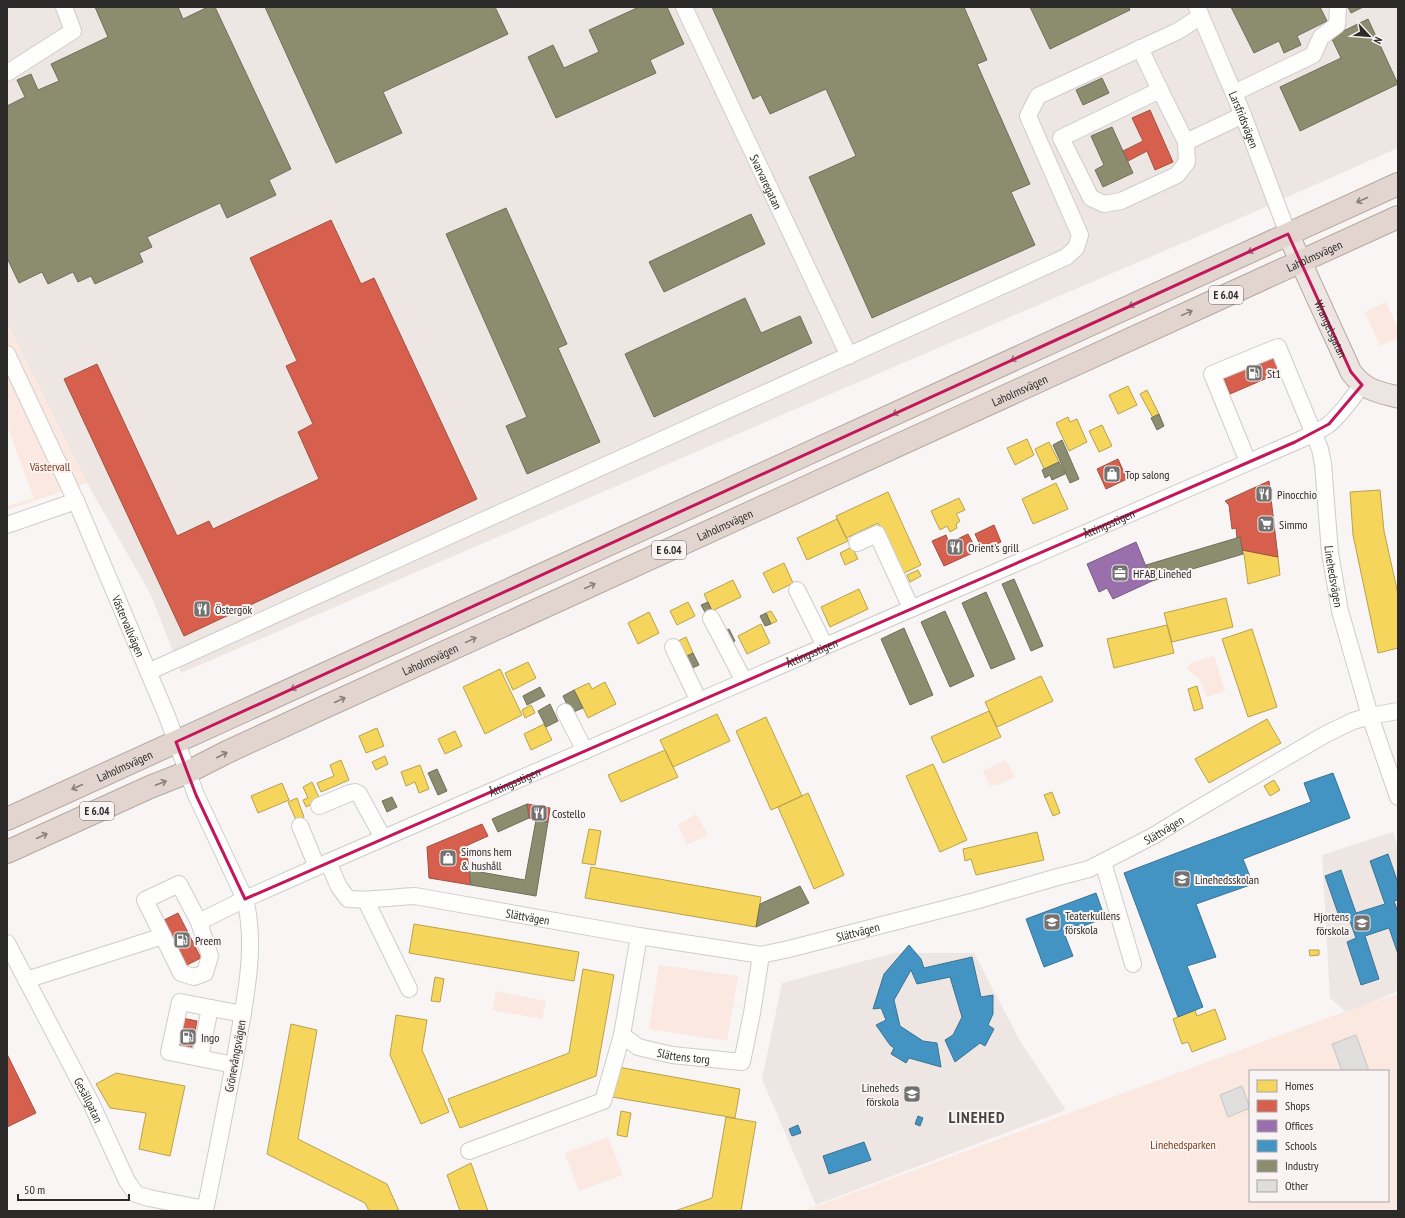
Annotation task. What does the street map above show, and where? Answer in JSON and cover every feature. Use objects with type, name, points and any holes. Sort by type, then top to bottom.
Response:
[{"type":"highway","name":"Laholmsvägen","points":[[7,819],[1398,184]]},
{"type":"highway","name":"Laholmsvägen","points":[[7,852],[150,787],[188,772],[227,752],[318,710],[1398,217]]},
{"type":"main road","name":"Wrangelsgatan","points":[[1288,234],[1351,372],[1362,385],[1370,390],[1398,397]]},
{"type":"street","points":[[7,73],[73,31],[64,7]]},
{"type":"street","name":"Svarvaregatan","points":[[684,7],[849,356]]},
{"type":"street","points":[[1234,93],[1313,55],[1321,37],[1337,25],[1338,7]]},
{"type":"street","points":[[148,672],[1066,258],[1076,248],[1080,236],[1028,116],[1038,96],[1178,31],[1199,12]]},
{"type":"street","name":"Larsfridsvägen","points":[[1199,12],[1243,115],[1288,234]]},
{"type":"street","points":[[1140,48],[1186,142],[1187,162],[1177,175],[1121,201],[1104,204],[1091,198],[1061,138],[1160,90]]},
{"type":"street","points":[[1186,142],[1243,115]]},
{"type":"street","name":"Linehedsvägen","points":[[1248,462],[1212,374],[1278,347],[1320,450],[1323,464],[1330,553],[1340,610],[1370,716],[1398,797]]},
{"type":"street","name":"Västervallvägen","points":[[7,354],[76,501],[148,672],[196,795],[245,899]]},
{"type":"street","name":"Åttingsstigen","points":[[199,922],[245,899],[323,864],[1314,433],[1329,424],[1362,385]]},
{"type":"street","points":[[7,525],[76,501]]},
{"type":"street","points":[[857,543],[876,534],[911,608]]},
{"type":"street","points":[[797,590],[825,646]]},
{"type":"street","points":[[711,618],[744,681]]},
{"type":"street","points":[[673,647],[699,701]]},
{"type":"street","points":[[1370,716],[1398,711]]},
{"type":"street","points":[[565,712],[585,750]]},
{"type":"street","name":"Slättvägen","points":[[323,864],[348,900],[415,896],[639,936],[761,955],[790,949],[980,900],[1089,869],[1154,836],[1326,734],[1353,721],[1370,716]]},
{"type":"street","points":[[319,806],[350,793],[355,792],[359,794],[383,838]]},
{"type":"street","points":[[300,826],[323,864]]},
{"type":"street","points":[[1104,862],[1133,964]]},
{"type":"street","points":[[179,884],[199,922],[210,956],[205,973],[194,977],[181,973],[146,900],[179,884]]},
{"type":"street","name":"Grönevångsvägen","points":[[205,1210],[234,1065],[249,968],[249,915],[245,899]]},
{"type":"street","points":[[366,900],[409,989]]},
{"type":"street","points":[[26,980],[163,936]]},
{"type":"street","points":[[469,1151],[603,1101],[622,1035],[639,936]]},
{"type":"street","name":"Gesällgatan","points":[[7,943],[91,1103],[127,1181],[136,1194],[205,1210]]},
{"type":"street","name":"Slättens torg","points":[[622,1035],[638,1047],[672,1055],[742,1062],[752,1013],[761,955]]},
{"type":"street","points":[[234,1065],[169,1052],[180,1002],[242,1014]]},
{"type":"street","points":[[200,1058],[210,1008]]},
{"type":"highlighted area","points":[[1288,234],[1351,372],[1362,385],[1329,424],[1295,442],[245,899],[196,795],[176,742]]},
{"type":"shaded area","points":[[7,7],[1398,7],[1398,148],[1220,227],[181,673],[151,595],[87,483],[7,323]]},
{"type":"shaded area","name":"Hjortens förskola","points":[[1393,832],[1398,847],[1398,991],[1347,1013],[1330,998],[1322,855]]},
{"type":"shaded area","name":"Lineheds förskola","points":[[894,953],[974,953],[1020,1041],[1066,1110],[816,1205],[762,1079],[782,983]]},
{"type":"green space","points":[[1386,302],[1398,329],[1398,338],[1380,346],[1365,312]]},
{"type":"green space","name":"Västervall","points":[[7,323],[87,483],[7,510],[7,506],[34,498],[7,425]]},
{"type":"green space","points":[[1214,656],[1225,691],[1207,697],[1199,679],[1187,669],[1191,663]]},
{"type":"green space","points":[[1006,760],[1015,777],[996,786],[994,784],[990,786],[983,771]]},
{"type":"green space","points":[[696,814],[708,835],[687,845],[678,825]]},
{"type":"green space","points":[[659,965],[738,976],[727,1041],[649,1029]]},
{"type":"green space","points":[[496,991],[546,1001],[542,1019],[492,1010]]},
{"type":"green space","name":"Linehedsparken","points":[[1398,994],[1398,1211],[804,1211],[1327,1018]]},
{"type":"green space","points":[[608,1137],[623,1175],[579,1191],[565,1153]]},
{"type":"building: Homes","points":[[1128,386],[1137,405],[1118,414],[1109,395]]},
{"type":"building: Homes","points":[[1147,390],[1159,414],[1153,418],[1140,394]]},
{"type":"building: Homes","points":[[1068,417],[1070,422],[1077,419],[1087,442],[1069,451],[1056,423]]},
{"type":"building: Homes","points":[[1102,425],[1112,446],[1099,452],[1089,431]]},
{"type":"building: Homes","points":[[1027,439],[1034,455],[1015,465],[1007,448]]},
{"type":"building: Homes","points":[[1049,442],[1059,462],[1044,469],[1035,449]]},
{"type":"building: Homes","points":[[1056,483],[1068,509],[1033,524],[1022,499]]},
{"type":"building: Homes","points":[[1380,490],[1384,531],[1398,594],[1398,648],[1378,653],[1353,535],[1350,492]]},
{"type":"building: Homes","points":[[888,492],[921,565],[902,574],[878,523],[846,538],[836,516]]},
{"type":"building: Homes","points":[[959,498],[965,510],[956,514],[960,521],[956,524],[957,528],[950,532],[947,526],[940,530],[931,511]]},
{"type":"building: Homes","points":[[837,519],[848,541],[807,560],[797,538]]},
{"type":"building: Homes","points":[[852,547],[858,559],[845,565],[840,553]]},
{"type":"building: Homes","points":[[1242,550],[1278,557],[1280,575],[1248,584],[1244,554]]},
{"type":"building: Homes","points":[[784,563],[793,583],[773,593],[763,573]]},
{"type":"building: Homes","points":[[918,570],[921,576],[910,582],[907,575]]},
{"type":"building: Homes","points":[[733,580],[741,597],[712,611],[704,594]]},
{"type":"building: Homes","points":[[859,589],[868,609],[830,627],[821,607]]},
{"type":"building: Homes","points":[[1226,598],[1233,627],[1172,642],[1164,613]]},
{"type":"building: Homes","points":[[688,602],[695,616],[677,625],[670,611]]},
{"type":"building: Homes","points":[[771,611],[777,621],[771,624],[766,613]]},
{"type":"building: Homes","points":[[649,612],[659,633],[638,644],[628,623]]},
{"type":"building: Homes","points":[[761,624],[770,643],[747,654],[738,636]]},
{"type":"building: Homes","points":[[1167,625],[1174,653],[1114,668],[1107,639]]},
{"type":"building: Homes","points":[[1252,629],[1277,707],[1248,717],[1222,639]]},
{"type":"building: Homes","points":[[686,637],[693,653],[686,656],[678,641]]},
{"type":"building: Homes","points":[[528,662],[536,678],[513,690],[505,673]]},
{"type":"building: Homes","points":[[500,669],[522,715],[485,734],[463,687]]},
{"type":"building: Homes","points":[[1041,676],[1053,701],[997,727],[985,702]]},
{"type":"building: Homes","points":[[605,682],[616,704],[588,718],[574,690],[589,683],[592,689]]},
{"type":"building: Homes","points":[[1197,686],[1203,708],[1194,711],[1188,689]]},
{"type":"building: Homes","points":[[531,705],[535,713],[525,718],[522,710]]},
{"type":"building: Homes","points":[[989,711],[1001,737],[943,763],[931,737]]},
{"type":"building: Homes","points":[[717,714],[730,741],[673,767],[660,740]]},
{"type":"building: Homes","points":[[766,717],[802,796],[771,810],[736,731]]},
{"type":"building: Homes","points":[[1267,719],[1281,743],[1209,783],[1195,759]]},
{"type":"building: Homes","points":[[544,724],[552,740],[531,750],[524,734]]},
{"type":"building: Homes","points":[[377,728],[384,746],[366,753],[359,736]]},
{"type":"building: Homes","points":[[455,731],[462,746],[445,754],[438,739]]},
{"type":"building: Homes","points":[[665,750],[678,777],[621,802],[608,775]]},
{"type":"building: Homes","points":[[385,756],[388,764],[376,770],[372,762]]},
{"type":"building: Homes","points":[[341,760],[349,780],[321,792],[317,783],[334,776],[330,765]]},
{"type":"building: Homes","points":[[933,764],[967,840],[940,852],[906,776]]},
{"type":"building: Homes","points":[[420,765],[429,789],[419,793],[415,782],[406,786],[401,772]]},
{"type":"building: Homes","points":[[1274,780],[1280,790],[1270,796],[1264,786]]},
{"type":"building: Homes","points":[[312,782],[320,800],[306,807],[303,800],[308,798],[303,787]]},
{"type":"building: Homes","points":[[282,783],[289,800],[258,813],[251,796]]},
{"type":"building: Homes","points":[[1052,792],[1060,813],[1053,816],[1044,795]]},
{"type":"building: Homes","points":[[808,793],[844,875],[814,889],[778,807]]},
{"type":"building: Homes","points":[[297,798],[304,817],[296,820],[288,802]]},
{"type":"building: Homes","points":[[589,829],[601,831],[595,865],[582,863]]},
{"type":"building: Homes","points":[[1037,832],[1044,860],[976,875],[971,859],[965,861],[963,849]]},
{"type":"building: Homes","points":[[591,867],[761,897],[756,927],[585,898]]},
{"type":"building: Homes","points":[[414,924],[579,952],[574,981],[409,953]]},
{"type":"building: Homes","points":[[1309,950],[1319,950],[1319,955],[1310,956]]},
{"type":"building: Homes","points":[[583,969],[614,975],[596,1076],[460,1128],[448,1099],[569,1053]]},
{"type":"building: Homes","points":[[435,977],[444,979],[440,1002],[431,1001]]},
{"type":"building: Homes","points":[[1215,1009],[1226,1039],[1192,1052],[1188,1042],[1182,1044],[1173,1019],[1195,1010],[1197,1016]]},
{"type":"building: Homes","points":[[396,1015],[427,1020],[422,1050],[449,1112],[421,1124],[390,1055]]},
{"type":"building: Homes","points":[[291,1024],[317,1030],[298,1139],[387,1184],[399,1211],[369,1211],[365,1203],[267,1154]]},
{"type":"building: Homes","points":[[618,1067],[740,1089],[735,1118],[612,1097]]},
{"type":"building: Homes","points":[[116,1073],[185,1086],[170,1156],[139,1149],[146,1113],[110,1108],[96,1084]]},
{"type":"building: Homes","points":[[621,1111],[631,1113],[627,1137],[617,1135]]},
{"type":"building: Homes","points":[[726,1117],[756,1122],[741,1211],[675,1211],[712,1198]]},
{"type":"building: Homes","points":[[471,1163],[488,1211],[460,1211],[447,1175]]},
{"type":"building: Shops","points":[[1150,110],[1173,162],[1155,170],[1147,151],[1128,161],[1123,151],[1143,141],[1132,118]]},
{"type":"building: Shops","points":[[331,220],[361,284],[374,278],[477,499],[184,636],[64,379],[97,364],[177,536],[209,521],[213,529],[319,479],[298,432],[313,424],[286,366],[297,361],[250,258]]},
{"type":"building: Shops","points":[[1274,356],[1281,372],[1230,394],[1224,378]]},
{"type":"building: Shops","name":"Top salong","points":[[1118,459],[1127,479],[1106,489],[1097,469]]},
{"type":"building: Shops","points":[[1269,481],[1278,557],[1242,550],[1240,537],[1237,538],[1236,528],[1232,529],[1229,505],[1225,501]]},
{"type":"building: Shops","points":[[994,525],[1001,542],[983,551],[975,534]]},
{"type":"building: Shops","name":"Orient's grill","points":[[968,534],[977,551],[944,566],[932,541],[946,535],[949,543]]},
{"type":"building: Shops","name":"Costello","points":[[527,804],[550,808],[548,822],[529,818]]},
{"type":"building: Shops","name":"Simons hem & hushåll","points":[[482,824],[488,836],[466,846],[471,885],[429,878],[427,847]]},
{"type":"building: Shops","points":[[178,913],[201,958],[185,966],[162,921]]},
{"type":"building: Shops","points":[[182,1018],[197,1021],[191,1051],[176,1047]]},
{"type":"building: Shops","points":[[7,1054],[36,1113],[7,1127]]},
{"type":"building: Offices","name":"HFAB Linehed","points":[[1136,542],[1152,581],[1113,599],[1107,588],[1099,592],[1087,564]]},
{"type":"building: Schools","points":[[1333,773],[1350,818],[1243,859],[1253,884],[1196,904],[1216,957],[1187,966],[1203,1007],[1178,1017],[1124,873],[1311,802],[1304,783]]},
{"type":"building: Schools","points":[[1388,854],[1398,883],[1398,900],[1394,901],[1398,912],[1398,954],[1389,928],[1365,936],[1379,979],[1361,985],[1347,942],[1356,938],[1348,916],[1340,919],[1325,876],[1341,870],[1356,913],[1385,904],[1370,861]]},
{"type":"building: Schools","points":[[1096,893],[1105,918],[1064,933],[1073,956],[1044,967],[1026,919]]},
{"type":"building: Schools","points":[[909,945],[921,959],[924,968],[972,957],[981,997],[993,995],[993,1014],[988,1025],[994,1029],[985,1046],[980,1043],[955,1062],[945,1040],[953,1035],[962,1017],[950,977],[917,984],[911,970],[894,1000],[900,1026],[923,1041],[937,1043],[941,1067],[909,1058],[906,1063],[891,1054],[894,1048],[890,1045],[876,1025],[886,1020],[881,1008],[873,1009],[884,974]]},
{"type":"building: Schools","points":[[918,1116],[923,1118],[920,1126],[915,1124]]},
{"type":"building: Schools","points":[[798,1125],[801,1133],[792,1136],[789,1129]]},
{"type":"building: Schools","points":[[864,1142],[871,1160],[829,1174],[823,1156]]},
{"type":"building: Industry","points":[[95,7],[178,7],[183,19],[208,7],[215,7],[291,169],[269,180],[276,195],[227,218],[220,203],[147,237],[152,247],[139,253],[143,262],[95,284],[91,276],[78,282],[73,272],[48,284],[42,272],[19,283],[7,258],[7,106],[25,97],[17,80],[31,74],[38,90],[59,81],[51,64],[108,37]]},
{"type":"building: Industry","points":[[265,7],[495,7],[508,34],[383,92],[402,133],[336,163]]},
{"type":"building: Industry","points":[[639,7],[667,7],[684,44],[650,60],[656,73],[556,118],[528,57],[553,45],[564,68],[599,52],[589,30]]},
{"type":"building: Industry","points":[[712,7],[964,7],[987,60],[977,64],[1030,184],[1011,192],[1035,245],[872,318],[809,177],[856,156],[826,89],[770,114],[761,95],[753,99]]},
{"type":"building: Industry","points":[[1030,7],[1129,7],[1130,10],[1050,49]]},
{"type":"building: Industry","points":[[1231,7],[1320,7],[1327,21],[1297,36],[1301,45],[1284,53],[1279,41],[1254,53]]},
{"type":"building: Industry","points":[[1348,7],[1363,7],[1351,13]]},
{"type":"building: Industry","points":[[1368,19],[1398,84],[1300,131],[1280,87],[1341,58],[1331,37]]},
{"type":"building: Industry","points":[[1102,78],[1109,93],[1083,105],[1076,90]]},
{"type":"building: Industry","points":[[1112,127],[1133,173],[1103,187],[1095,170],[1104,165],[1091,136]]},
{"type":"building: Industry","points":[[506,208],[567,344],[558,348],[600,442],[527,474],[506,426],[527,417],[446,234]]},
{"type":"building: Industry","points":[[751,214],[765,244],[664,292],[649,262]]},
{"type":"building: Industry","points":[[745,298],[761,333],[800,316],[812,343],[654,417],[625,354]]},
{"type":"building: Industry","points":[[1159,414],[1164,426],[1157,430],[1151,418]]},
{"type":"building: Industry","points":[[1062,440],[1079,479],[1070,483],[1053,445]]},
{"type":"building: Industry","points":[[1059,462],[1065,474],[1052,480],[1050,475],[1045,478],[1042,470]]},
{"type":"building: Industry","points":[[1240,537],[1243,554],[1152,581],[1146,565]]},
{"type":"building: Industry","points":[[1014,579],[1043,646],[1031,651],[1002,584]]},
{"type":"building: Industry","points":[[986,592],[1015,659],[991,669],[962,603]]},
{"type":"building: Industry","points":[[708,602],[712,611],[706,614],[701,605]]},
{"type":"building: Industry","points":[[945,611],[974,676],[950,687],[921,622]]},
{"type":"building: Industry","points":[[766,613],[771,624],[765,626],[760,616]]},
{"type":"building: Industry","points":[[904,628],[933,695],[910,705],[881,639]]},
{"type":"building: Industry","points":[[729,629],[735,641],[729,644],[723,632]]},
{"type":"building: Industry","points":[[693,653],[699,665],[690,669],[684,658]]},
{"type":"building: Industry","points":[[540,687],[545,696],[527,705],[523,696]]},
{"type":"building: Industry","points":[[574,690],[583,708],[571,713],[563,696]]},
{"type":"building: Industry","points":[[550,704],[558,721],[546,727],[538,711]]},
{"type":"building: Industry","points":[[437,769],[447,791],[438,795],[428,773]]},
{"type":"building: Industry","points":[[392,797],[397,807],[387,812],[382,801]]},
{"type":"building: Industry","points":[[527,804],[529,818],[498,832],[492,819]]},
{"type":"building: Industry","points":[[536,820],[548,822],[536,896],[471,885],[469,870],[525,880]]},
{"type":"building: Industry","points":[[800,886],[809,903],[756,927],[760,904]]},
{"type":"building: Other","points":[[1356,1035],[1369,1070],[1342,1070],[1332,1044]]},
{"type":"building: Other","points":[[1242,1086],[1249,1108],[1228,1117],[1220,1095]]},
{"type":"place","name":"St1","points":[[1254,373]]},
{"type":"place","name":"Top salong","points":[[1112,474]]},
{"type":"place","name":"Pinocchio","points":[[1264,494]]},
{"type":"place","name":"Simmo","points":[[1266,524]]},
{"type":"place","name":"Orient's grill","points":[[955,547]]},
{"type":"place","name":"HFAB Linehed","points":[[1120,573]]},
{"type":"place","name":"Östergök","points":[[202,609]]},
{"type":"place","name":"Costello","points":[[539,813]]},
{"type":"place","name":"Simons hem & hushåll","points":[[448,858]]},
{"type":"place","name":"Linehedsskolan","points":[[1182,879]]},
{"type":"place","name":"Teaterkullens förskola","points":[[1052,922]]},
{"type":"place","name":"Hjortens förskola","points":[[1362,923]]},
{"type":"place","name":"Preem","points":[[182,940]]},
{"type":"place","name":"Ingo","points":[[188,1037]]},
{"type":"place","name":"Lineheds förskola","points":[[912,1094]]},
{"type":"district","name":"LINEHED","points":[[977,1117]]}]
